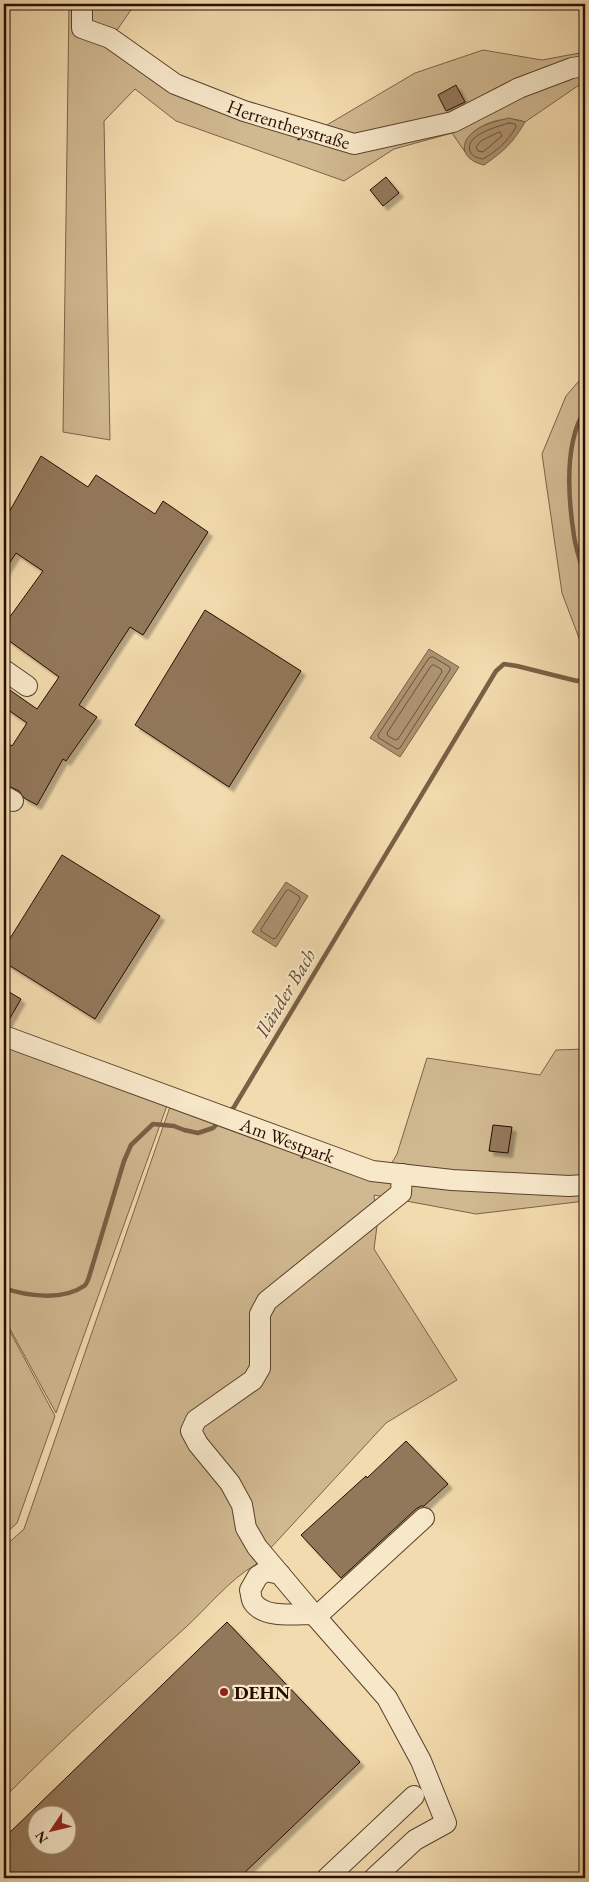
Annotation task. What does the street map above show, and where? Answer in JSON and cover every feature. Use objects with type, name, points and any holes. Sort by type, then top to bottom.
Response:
[{"type":"street","name":"Herrentheystraße","points":[[82,4],[82,28],[110,38],[175,84],[244,111],[354,144],[453,122],[519,88],[572,68],[585,66]]},
{"type":"street","points":[[4,670],[27,686]]},
{"type":"street","name":"Am Westpark","points":[[4,1036],[372,1170],[452,1180],[569,1186],[585,1185]]},
{"type":"street","points":[[374,1878],[415,1840],[446,1823],[421,1761],[387,1698],[257,1548],[246,1528],[242,1506],[230,1483],[198,1444],[191,1431],[196,1420],[253,1380],[260,1368],[260,1314],[267,1301],[401,1192],[402,1174]]},
{"type":"street","points":[[280,1574],[266,1571],[258,1576],[250,1590],[252,1601],[264,1611],[315,1615],[424,1518]]},
{"type":"street","points":[[327,1878],[414,1796]]},
{"type":"shaded area","points":[[69,4],[135,4],[115,33],[186,84],[320,129],[415,73],[483,50],[542,60],[585,52],[585,81],[525,122],[507,119],[487,124],[478,129],[466,143],[465,152],[452,133],[394,149],[344,181],[176,121],[135,89],[104,121],[110,440],[63,432]]},
{"type":"shaded area","points":[[585,374],[585,654],[562,593],[542,454],[566,396]]},
{"type":"shaded area","points":[[4,1039],[169,1100],[56,1413],[4,1318]]},
{"type":"shaded area","points":[[585,1049],[585,1201],[476,1214],[374,1195],[377,1226],[374,1249],[457,1380],[386,1423],[255,1565],[227,1586],[185,1628],[70,1733],[4,1798],[4,1547],[24,1529],[172,1101],[382,1180],[397,1154],[427,1058],[540,1075],[556,1050]]},
{"type":"shaded area","points":[[4,1320],[55,1416],[17,1523],[4,1535]]},
{"type":"water","points":[[509,118],[525,122],[503,151],[484,165],[468,157],[465,153],[465,143],[473,132],[486,125]]},
{"type":"water","points":[[429,649],[459,667],[400,757],[370,738]]},
{"type":"water","points":[[286,882],[308,896],[276,947],[252,932]]},
{"type":"building","points":[[456,85],[465,102],[446,111],[438,95]]},
{"type":"building","points":[[386,177],[399,193],[383,206],[370,190]]},
{"type":"building","points":[[41,456],[88,487],[96,475],[155,514],[163,501],[208,532],[143,635],[130,627],[79,705],[97,717],[66,761],[63,759],[37,805],[24,798],[19,791],[4,784],[4,741],[12,746],[27,723],[4,707],[4,686],[37,709],[59,677],[4,637],[4,625],[43,571],[16,553],[4,572],[4,521]]},
{"type":"building","points":[[205,610],[301,671],[229,787],[135,725]]},
{"type":"building","points":[[62,855],[160,916],[95,1019],[4,962],[4,948]]},
{"type":"building","points":[[4,989],[21,999],[6,1025],[4,1024]]},
{"type":"building","points":[[493,1125],[512,1127],[508,1153],[489,1151]]},
{"type":"building","points":[[406,1441],[448,1484],[424,1506],[416,1509],[341,1578],[301,1535],[366,1476],[367,1478]]},
{"type":"building","name":"DEHN","points":[[227,1622],[360,1762],[239,1878],[4,1878],[4,1838],[28,1815],[28,1854],[78,1854],[78,1804],[39,1804]]},
{"type":"waterway","name":"Iländer Bach","points":[[585,410],[578,423],[574,438],[569,471],[570,504],[575,541],[585,577]]},
{"type":"waterway","name":"Iländer Bach","points":[[228,1113],[234,1107],[496,671],[504,664],[577,681],[585,678]]},
{"type":"waterway","name":"Iländer Bach","points":[[4,1288],[44,1296],[66,1294],[85,1285],[124,1161],[131,1145],[153,1124],[174,1126],[198,1133],[213,1128],[219,1122]]},
{"type":"place","name":"DEHN","points":[[224,1692]]}]
